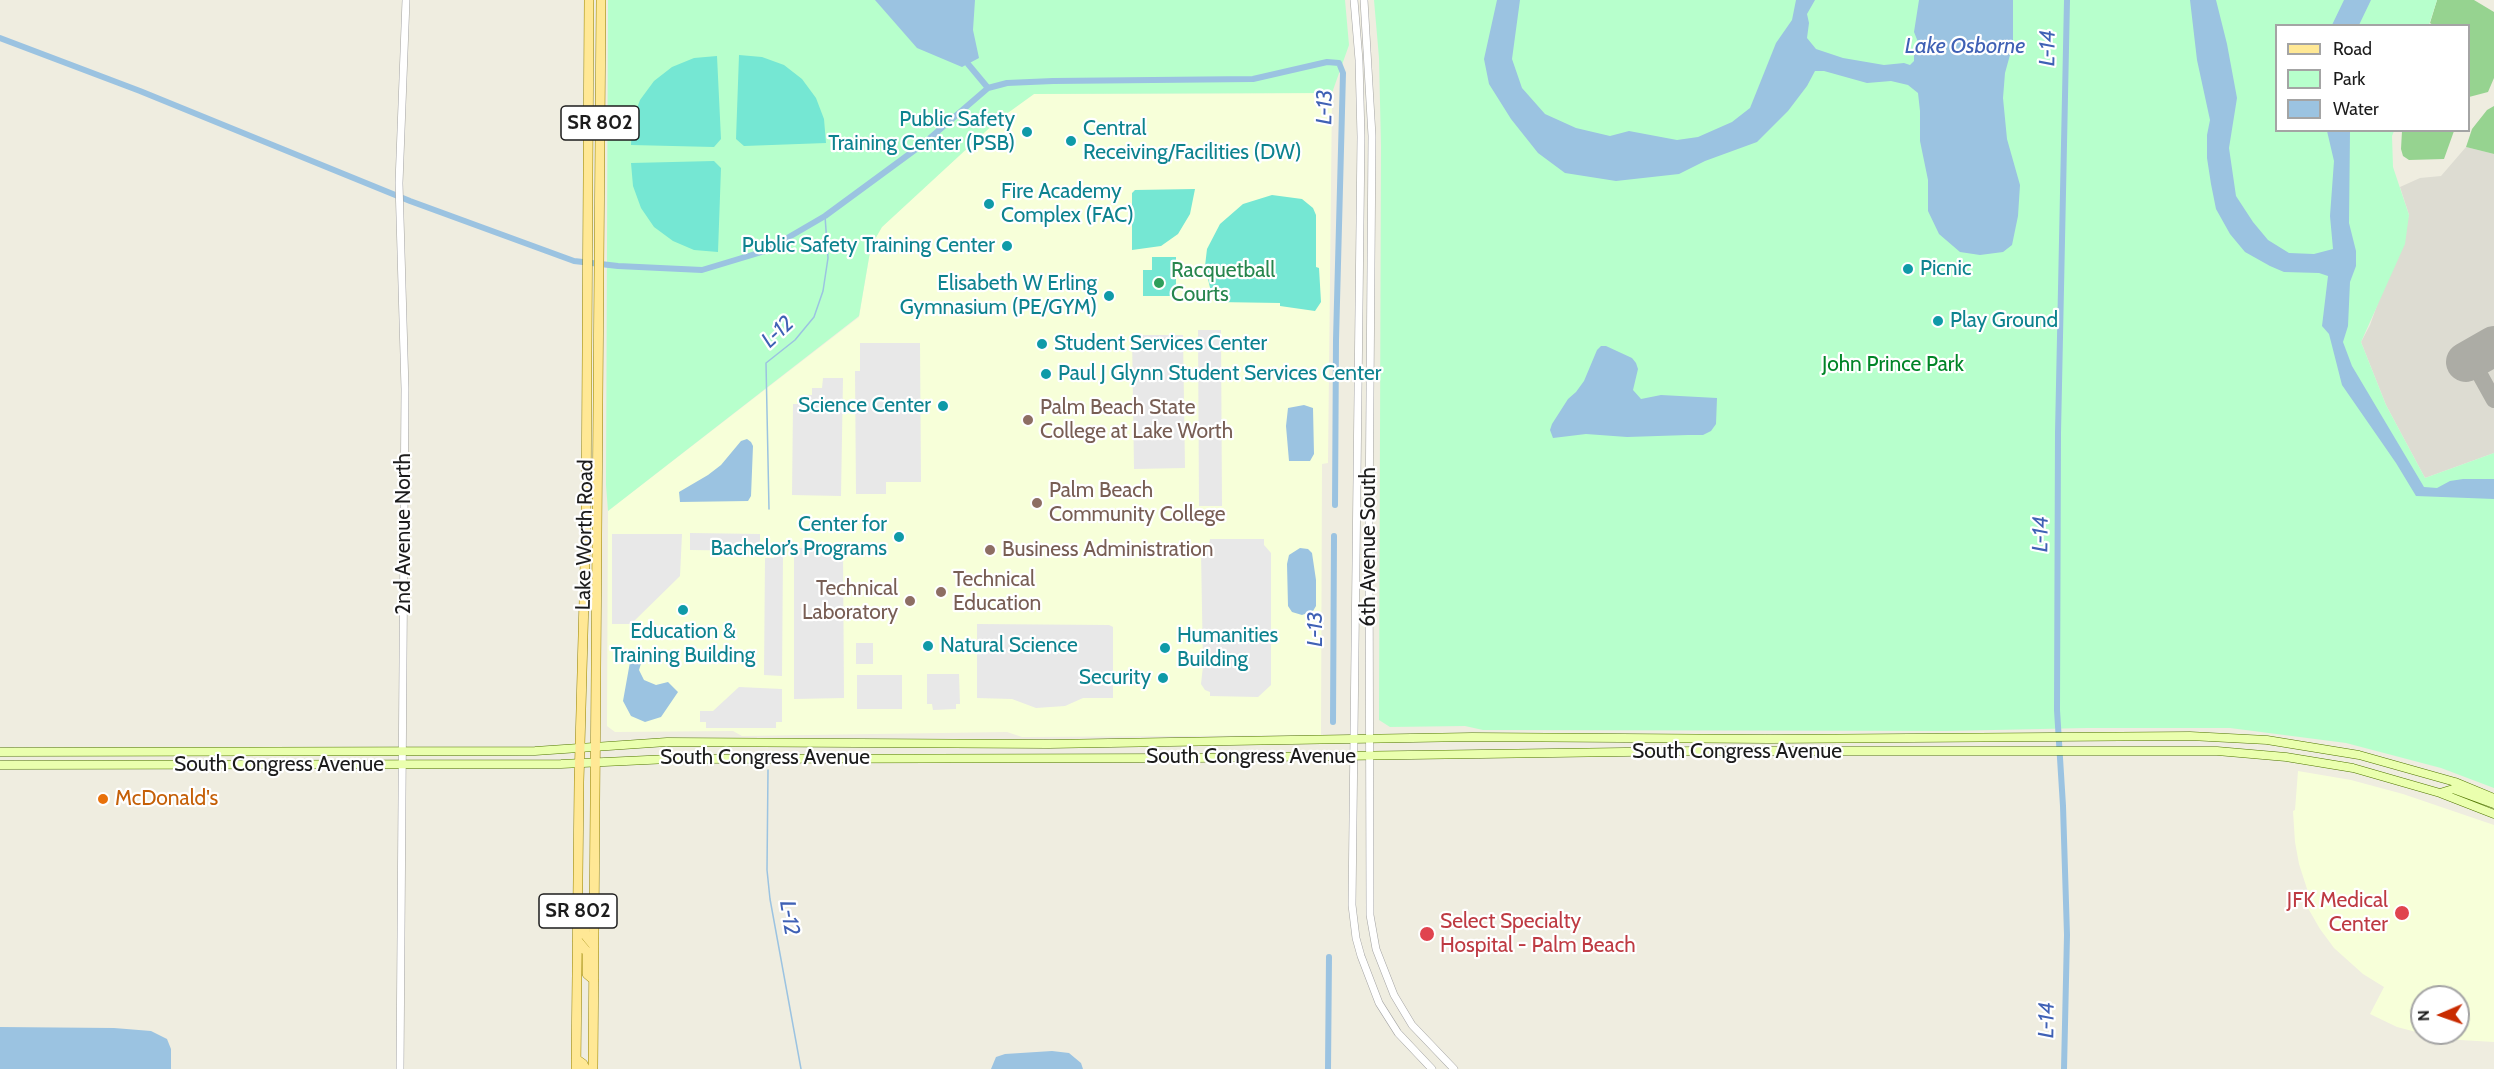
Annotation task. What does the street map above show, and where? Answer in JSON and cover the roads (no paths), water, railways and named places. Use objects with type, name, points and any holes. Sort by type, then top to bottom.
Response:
[{"type":"main road","name":"Lake Worth Road","points":[[576,1064],[579,762],[586,526],[589,0]]},
{"type":"main road","name":"Lake Worth Road","points":[[592,1069],[601,0]]},
{"type":"main road","points":[[588,151],[593,163],[596,192],[600,204]]},
{"type":"main road","name":"South Congress Avenue","points":[[0,752],[536,751],[667,742],[1037,744],[1472,737],[1722,739],[2218,736],[2296,744],[2391,763],[2455,782],[2494,798]]},
{"type":"main road","points":[[1671,751],[1688,746],[1695,739]]},
{"type":"main road","points":[[1695,751],[1702,745],[1722,739]]},
{"type":"main road","name":"South Congress Avenue","points":[[0,765],[561,764],[595,761],[764,758],[1354,757],[1671,751],[2248,752],[2353,768],[2440,793],[2494,814]]},
{"type":"main road","points":[[165,765],[178,760],[185,752]]},
{"type":"main road","points":[[204,765],[211,757],[222,752]]},
{"type":"main road","points":[[2440,793],[2453,789],[2494,804]]},
{"type":"main road","points":[[578,896],[585,907],[585,934],[594,946]]},
{"type":"main road","points":[[578,940],[587,952],[587,974],[594,980]]},
{"type":"main road","points":[[576,1064],[583,1064],[585,1069]]},
{"type":"street","name":"2nd Avenue North","points":[[400,1069],[405,389],[399,183],[406,0]]},
{"type":"street","name":"6th Avenue South","points":[[1354,0],[1359,60],[1361,137],[1352,904],[1356,938],[1365,972],[1379,1003],[1398,1033],[1432,1069]]},
{"type":"street","name":"6th Avenue South","points":[[1364,0],[1372,126],[1370,915],[1376,949],[1394,995],[1412,1025],[1454,1069]]},
{"type":"water","points":[[875,0],[975,0],[973,30],[979,58],[962,67],[917,48]]},
{"type":"water","name":"Lake Osborne","points":[[1497,0],[1520,0],[1512,59],[1522,88],[1545,114],[1576,128],[1610,136],[1629,131],[1677,140],[1698,137],[1732,122],[1750,108],[1776,43],[1792,20],[1796,0],[1815,0],[1807,14],[1809,23],[1807,38],[1816,49],[1843,58],[1884,65],[1904,63],[1910,65],[1914,61],[1914,51],[1918,42],[1914,32],[1919,0],[2013,0],[2013,44],[2005,73],[2003,98],[2007,139],[2020,185],[2018,216],[2012,245],[2003,252],[1980,255],[1960,252],[1939,234],[1928,211],[1928,180],[1920,141],[1918,93],[1908,85],[1891,81],[1867,83],[1824,71],[1815,71],[1788,111],[1757,142],[1705,161],[1679,174],[1616,181],[1565,173],[1538,153],[1511,119],[1489,84],[1484,59]]},
{"type":"water","points":[[2190,0],[2216,0],[2237,98],[2229,148],[2236,196],[2268,240],[2289,253],[2314,254],[2333,249],[2330,216],[2334,161],[2327,132],[2350,132],[2349,223],[2356,251],[2356,266],[2350,282],[2348,326],[2343,342],[2352,366],[2424,487],[2437,488],[2450,481],[2463,479],[2494,479],[2494,499],[2416,496],[2342,385],[2329,334],[2322,326],[2328,276],[2319,273],[2284,272],[2270,266],[2245,252],[2230,234],[2216,209],[2211,184],[2207,158],[2207,135],[2210,120],[2197,60]]},
{"type":"water","points":[[2344,0],[2371,0],[2359,24],[2332,24]]},
{"type":"water","points":[[1601,346],[1606,346],[1632,358],[1636,363],[1638,369],[1633,390],[1641,399],[1661,395],[1717,398],[1716,424],[1711,431],[1703,435],[1627,437],[1586,434],[1553,438],[1550,430],[1552,424],[1568,399],[1584,381],[1597,350]]},
{"type":"water","points":[[1304,405],[1313,408],[1314,454],[1310,461],[1289,461],[1286,426],[1288,408]]},
{"type":"water","points":[[747,439],[753,446],[751,496],[748,501],[680,502],[679,492],[721,465],[741,441]]},
{"type":"water","points":[[1300,548],[1308,549],[1312,553],[1316,580],[1316,606],[1313,611],[1302,615],[1292,612],[1288,606],[1287,564],[1289,555]]},
{"type":"water","points":[[641,654],[643,657],[639,670],[644,680],[656,685],[668,682],[678,692],[661,717],[645,722],[631,716],[623,701],[630,662]]},
{"type":"water","points":[[0,1027],[114,1028],[151,1031],[167,1039],[171,1049],[171,1069],[0,1069]]},
{"type":"water","points":[[1052,1051],[1069,1053],[1081,1063],[1083,1069],[991,1069],[996,1057],[1005,1054]]},
{"type":"waterway","name":"L-14","points":[[2064,1069],[2067,935],[2057,710],[2058,433],[2067,0]]},
{"type":"waterway","points":[[0,38],[140,91],[410,201],[574,261],[618,266],[702,270],[765,251],[825,216],[923,144],[988,88],[1007,83],[1053,81],[1253,79],[1327,62],[1339,63],[1343,73],[1336,340],[1335,505]]},
{"type":"waterway","points":[[968,64],[988,88]]},
{"type":"waterway","name":"L-12","points":[[769,509],[766,363],[795,340],[814,317],[823,291],[828,258],[825,216]]},
{"type":"waterway","name":"L-13","points":[[1333,722],[1334,536]]},
{"type":"waterway","name":"L-12","points":[[768,770],[767,870],[770,899],[801,1069]]},
{"type":"waterway","name":"L-13","points":[[1328,1069],[1329,957]]},
{"type":"place","name":"Public Safety Training Center (PSB)","points":[[1027,132]]},
{"type":"place","name":"Central Receiving/Facilities (DW)","points":[[1071,141]]},
{"type":"place","name":"Fire Academy Complex (FAC)","points":[[989,204]]},
{"type":"place","name":"Public Safety Training Center","points":[[1007,246]]},
{"type":"place","name":"Picnic","points":[[1908,269]]},
{"type":"place","name":"Racquetball Courts","points":[[1159,283]]},
{"type":"place","name":"Elisabeth W Erling Gymnasium (PE/GYM)","points":[[1109,296]]},
{"type":"place","name":"Play Ground","points":[[1938,321]]},
{"type":"place","name":"Student Services Center","points":[[1042,344]]},
{"type":"place","name":"Paul J Glynn Student Services Center","points":[[1046,374]]},
{"type":"place","name":"Science Center","points":[[943,406]]},
{"type":"place","name":"Palm Beach State College at Lake Worth","points":[[1028,420]]},
{"type":"place","name":"Palm Beach Community College","points":[[1037,503]]},
{"type":"place","name":"Center for Bachelor’s Programs","points":[[899,537]]},
{"type":"place","name":"Business Administration","points":[[990,550]]},
{"type":"place","name":"Technical Education","points":[[941,592]]},
{"type":"place","name":"Technical Laboratory","points":[[910,601]]},
{"type":"place","name":"Education & Training Building","points":[[683,610]]},
{"type":"place","name":"Natural Science","points":[[928,646]]},
{"type":"place","name":"Humanities Building","points":[[1165,648]]},
{"type":"place","name":"Security","points":[[1163,678]]},
{"type":"place","name":"McDonald's","points":[[103,799]]},
{"type":"place","name":"JFK Medical Center","points":[[2402,913]]},
{"type":"place","name":"Select Specialty Hospital - Palm Beach","points":[[1427,934]]},
{"type":"park label","name":"John Prince Park","points":[[1893,365]]}]
